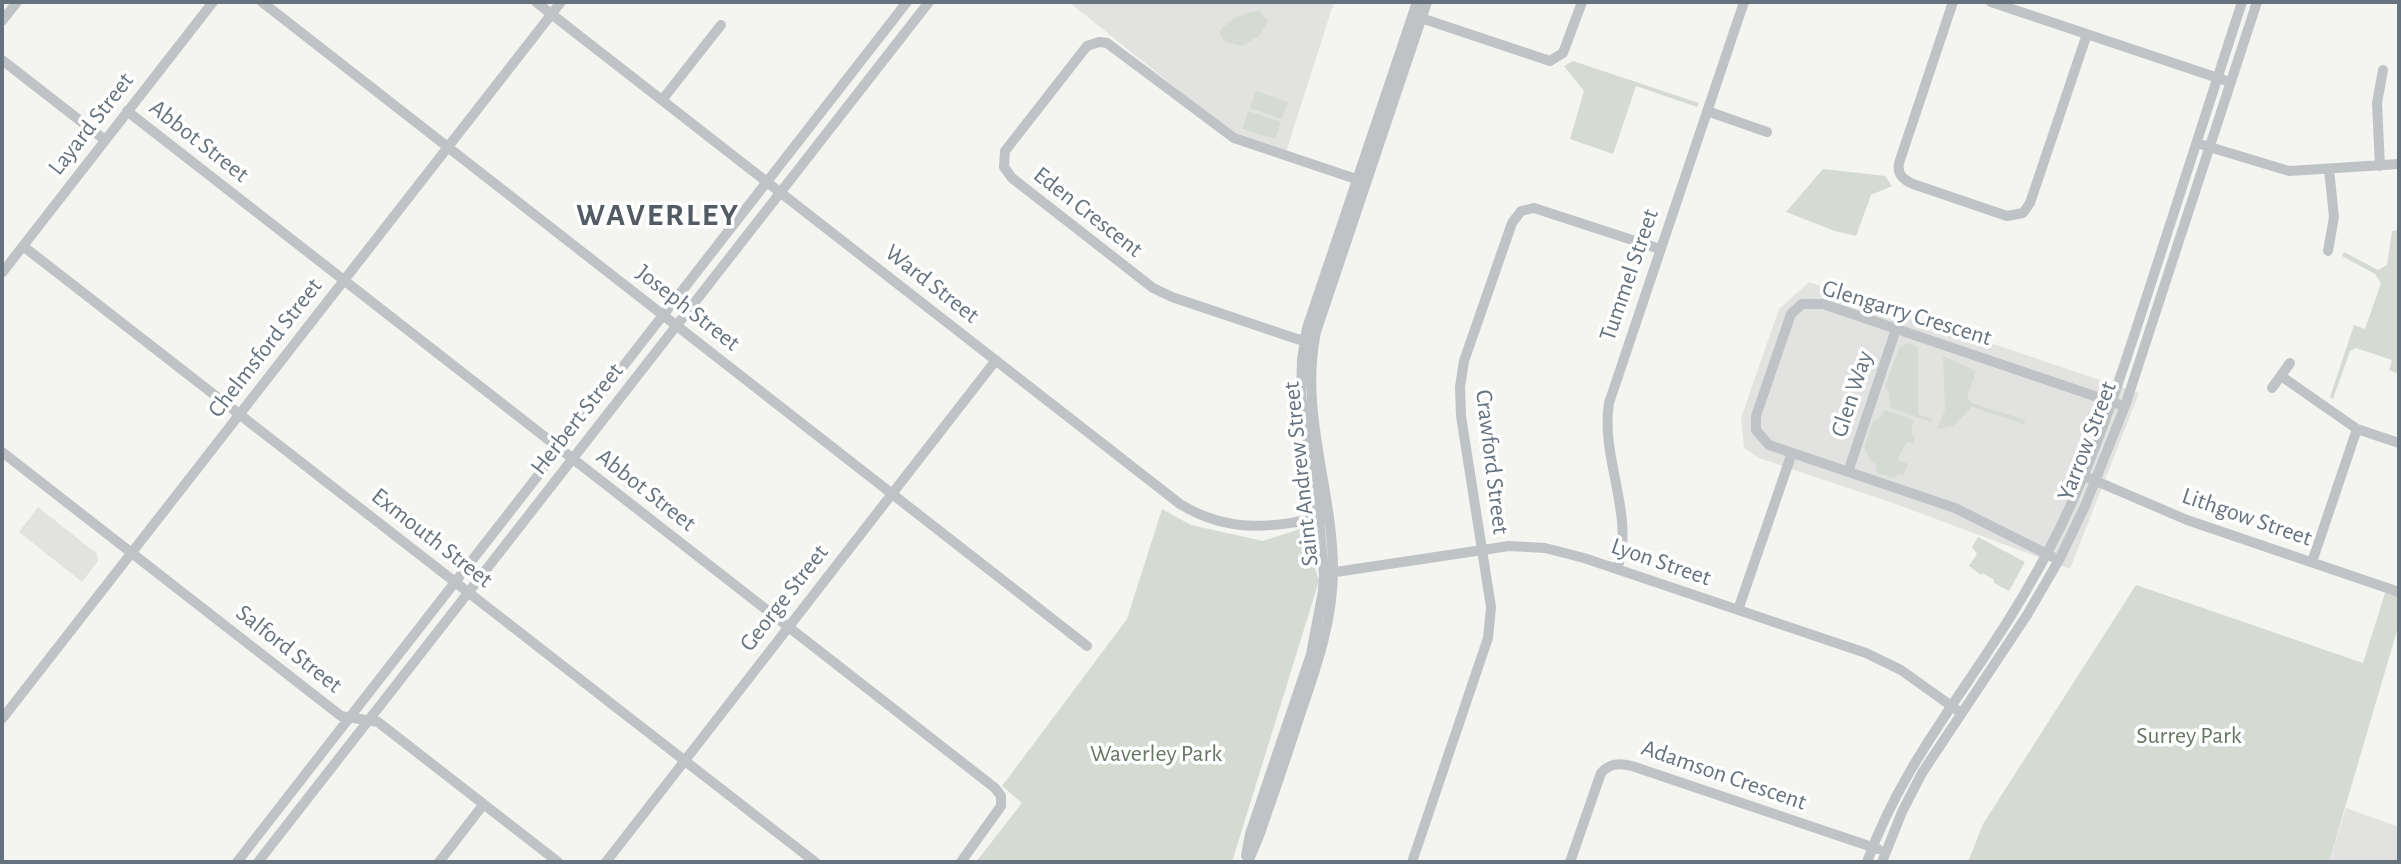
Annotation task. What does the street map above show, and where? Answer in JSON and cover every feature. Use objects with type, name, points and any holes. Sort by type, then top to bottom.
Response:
[{"type":"street","points":[[2,21],[17,2]]},
{"type":"street","name":"Layard Street","points":[[2,273],[213,2]]},
{"type":"street","name":"Joseph Street","points":[[262,2],[1087,646]]},
{"type":"street","name":"Ward Street","points":[[536,2],[1193,512],[1217,521],[1251,527],[1324,517]]},
{"type":"street","name":"Chelmsford Street","points":[[2,719],[561,2]]},
{"type":"street","points":[[892,2],[904,6],[915,20]]},
{"type":"street","name":"Herbert Street","points":[[258,862],[929,2]]},
{"type":"street","name":"Saint Andrew Street","points":[[1417,2],[1417,17]]},
{"type":"street","name":"Saint Andrew Street","points":[[1246,862],[1259,836],[1320,656],[1331,609],[1312,408],[1310,341],[1417,17],[1427,2]]},
{"type":"street","points":[[1417,17],[1546,61],[1553,61],[1562,56],[1565,50],[1582,2]]},
{"type":"street","name":"Tummel Street","points":[[1617,569],[1624,541],[1607,436],[1608,413],[1615,381],[1744,2]]},
{"type":"street","points":[[1953,2],[1898,170],[1903,179],[1913,184],[2007,216],[2023,213],[2030,203],[2087,34]]},
{"type":"street","points":[[1991,2],[2230,82]]},
{"type":"street","name":"Yarrow Street","points":[[1867,862],[1904,779],[2008,621],[2047,554],[2083,476],[2113,402],[2242,2]]},
{"type":"street","name":"Yarrow Street","points":[[1883,857],[1913,790],[2011,641],[2059,559],[2096,481],[2125,406],[2256,2]]},
{"type":"street","name":"Herbert Street","points":[[237,862],[904,6]]},
{"type":"street","points":[[662,100],[721,25]]},
{"type":"street","name":"Eden Crescent","points":[[1310,341],[1172,297],[1153,288],[1012,178],[1004,167],[1005,150],[1087,47],[1099,42],[1107,43],[1234,138],[1361,181]]},
{"type":"street","points":[[2,60],[105,140]]},
{"type":"street","points":[[2380,166],[2377,116],[2384,70]]},
{"type":"street","name":"Abbot Street","points":[[127,111],[992,786],[1002,802],[998,812],[961,862]]},
{"type":"street","points":[[1707,111],[1767,132]]},
{"type":"street","points":[[2196,143],[2283,170],[2399,164]]},
{"type":"street","points":[[2328,251],[2334,218],[2329,169]]},
{"type":"street","name":"Crawford Street","points":[[1412,862],[1488,638],[1491,607],[1461,416],[1461,374],[1516,216],[1527,209],[1542,209],[1660,249]]},
{"type":"street","name":"Exmouth Street","points":[[23,246],[815,862]]},
{"type":"street","name":"Glengarry Crescent","points":[[2059,559],[1965,512],[1763,441],[1755,424],[1789,320],[1796,308],[1807,303],[1824,304],[2125,406]]},
{"type":"street","name":"Glen Way","points":[[1848,472],[1896,329]]},
{"type":"street","name":"George Street","points":[[606,862],[996,360]]},
{"type":"street","points":[[2272,388],[2290,363]]},
{"type":"street","points":[[2281,376],[2357,429],[2399,443]]},
{"type":"street","points":[[2312,562],[2357,429]]},
{"type":"street","name":"Salford Street","points":[[2,452],[341,716],[379,723],[558,862]]},
{"type":"street","points":[[1738,610],[1792,453]]},
{"type":"street","name":"Lithgow Street","points":[[2083,476],[2172,514],[2399,592]]},
{"type":"street","name":"Lyon Street","points":[[1329,573],[1482,550],[1525,546],[1545,548],[1617,569],[1876,657],[1901,670],[1962,713]]},
{"type":"street","name":"Adamson Crescent","points":[[1570,862],[1597,779],[1605,768],[1617,763],[1645,770],[1872,848],[1883,857]]},
{"type":"street","points":[[439,862],[483,805]]},
{"type":"street","points":[[793,861],[801,851]]},
{"type":"shaded area","points":[[1069,2],[1334,2],[1286,152],[1233,134]]},
{"type":"shaded area","points":[[1809,282],[2139,393],[2070,569],[1893,503],[1759,458],[1744,448],[1741,418],[1779,309]]},
{"type":"shaded area","points":[[38,507],[97,554],[98,561],[82,582],[19,532]]},
{"type":"shaded area","points":[[2346,808],[2399,827],[2399,862],[2329,862]]},
{"type":"green space","points":[[1260,11],[1268,21],[1259,36],[1242,46],[1225,42],[1219,32],[1228,23],[1242,14]]},
{"type":"green space","points":[[1573,61],[1699,103],[1697,107],[1636,86],[1613,154],[1570,139],[1584,91],[1564,66]]},
{"type":"green space","points":[[1256,91],[1288,102],[1282,119],[1250,108]]},
{"type":"green space","points":[[1248,111],[1281,122],[1275,139],[1242,129]]},
{"type":"green space","points":[[1823,169],[1885,176],[1892,186],[1871,195],[1856,236],[1786,212]]},
{"type":"green space","points":[[2399,230],[2399,374],[2389,370],[2392,360],[2356,348],[2350,351],[2333,399],[2330,397],[2354,325],[2365,329],[2381,283],[2375,274],[2342,256],[2344,252],[2378,270],[2387,265],[2392,231]]},
{"type":"green space","points":[[1908,343],[1918,347],[1918,414],[1932,419],[1931,422],[1891,408],[1885,387],[1899,348]]},
{"type":"green space","points":[[1943,356],[1976,371],[1967,398],[1972,403],[2026,420],[2024,424],[1972,407],[1953,426],[1937,429],[1945,410]]},
{"type":"green space","points":[[1884,410],[1914,420],[1911,432],[1915,438],[1913,444],[1907,442],[1897,459],[1908,464],[1903,476],[1900,474],[1894,478],[1878,473],[1875,469],[1877,465],[1870,461],[1864,448],[1873,421],[1878,420]]},
{"type":"green space","name":"Waverley Park","points":[[1162,509],[1191,525],[1263,541],[1303,528],[1319,581],[1232,862],[976,862],[1022,803],[1002,786],[1127,619]]},
{"type":"green space","points":[[1978,537],[2025,562],[2009,591],[1969,566],[1977,554],[1972,547]]},
{"type":"green space","name":"Surrey Park","points":[[2136,585],[2363,663],[2386,590],[2399,594],[2399,624],[2329,862],[1968,862],[1983,824]]},
{"type":"district","name":"WAVERLEY","points":[[658,215]]}]
